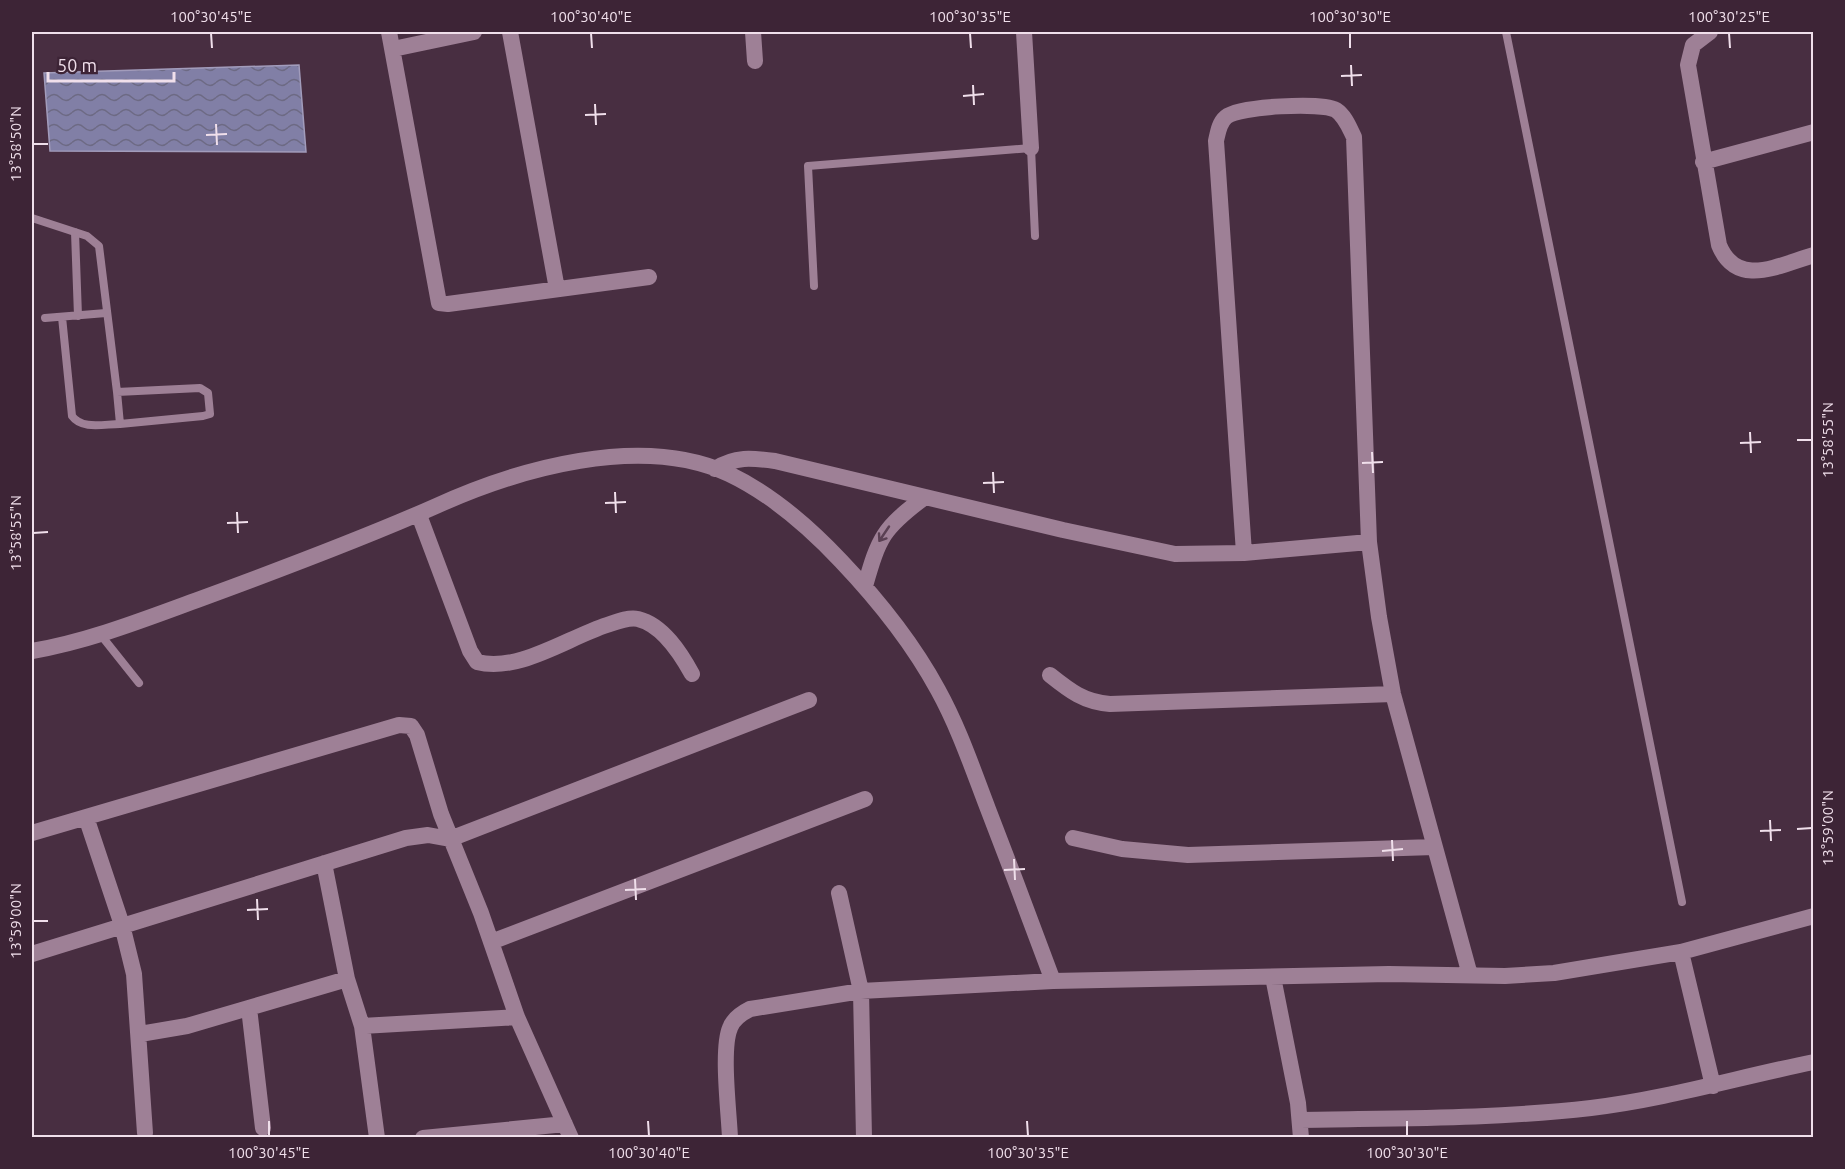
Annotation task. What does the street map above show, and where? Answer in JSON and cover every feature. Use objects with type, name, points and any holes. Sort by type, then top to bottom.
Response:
[{"type":"street","points":[[389,32],[439,303],[448,304],[649,277]]},
{"type":"street","points":[[393,49],[474,32]]},
{"type":"street","points":[[510,32],[557,289]]},
{"type":"street","points":[[753,32],[755,61]]},
{"type":"street","points":[[1024,32],[1032,148]]},
{"type":"street","points":[[1710,32],[1693,45],[1688,65],[1719,245],[1730,264],[1737,269],[1757,271],[1814,255]]},
{"type":"street","points":[[1244,553],[1216,141],[1219,126],[1227,116],[1243,110],[1319,105],[1335,110],[1346,122],[1354,137],[1369,542],[1393,694],[1470,975]]},
{"type":"street","points":[[1703,162],[1814,132]]},
{"type":"street","points":[[32,651],[99,634],[288,567],[419,515],[433,507],[528,472],[599,457],[644,455],[690,460],[758,489],[816,534],[865,586],[907,636],[940,693],[968,757],[1053,981]]},
{"type":"street","points":[[715,469],[728,461],[750,457],[775,460],[1175,554],[1244,553],[1369,542]]},
{"type":"street","points":[[865,586],[877,545],[886,530],[925,497]]},
{"type":"street","points":[[419,515],[470,651],[477,662],[492,666],[514,663],[585,632],[624,620],[639,619],[669,641],[680,653],[692,674]]},
{"type":"street","points":[[1050,675],[1076,696],[1092,702],[1110,704],[1393,694]]},
{"type":"street","points":[[32,954],[406,838],[428,835],[450,839],[809,700]]},
{"type":"street","points":[[32,833],[407,725],[417,735],[450,839],[457,851],[517,1017],[568,1131],[423,1137]]},
{"type":"street","points":[[491,942],[865,799]]},
{"type":"street","points":[[86,817],[122,925],[134,974],[140,1034],[145,1133]]},
{"type":"street","points":[[1073,838],[1122,849],[1188,855],[1434,848]]},
{"type":"street","points":[[324,863],[347,979],[362,1026],[377,1137]]},
{"type":"street","points":[[839,893],[861,991],[864,1137]]},
{"type":"street","points":[[730,1137],[726,1046],[730,1028],[739,1015],[750,1009],[861,991],[1053,981],[1554,974],[1681,952],[1814,916]]},
{"type":"street","points":[[1681,952],[1713,1086]]},
{"type":"street","points":[[1273,977],[1300,1120],[1301,1137]]},
{"type":"street","points":[[140,1034],[187,1026],[347,979]]},
{"type":"street","points":[[249,1008],[263,1128]]},
{"type":"street","points":[[362,1026],[517,1017]]},
{"type":"street","points":[[1300,1120],[1507,1115],[1592,1108],[1713,1086],[1814,1062]]},
{"type":"lane","points":[[1506,32],[1682,902]]},
{"type":"lane","points":[[814,286],[808,166],[1032,148],[1035,236]]},
{"type":"lane","points":[[32,218],[87,236],[99,246],[120,424]]},
{"type":"lane","points":[[75,232],[78,316]]},
{"type":"lane","points":[[45,318],[106,314]]},
{"type":"lane","points":[[62,317],[72,416],[82,425],[120,424],[210,414],[208,393],[200,388],[117,392]]},
{"type":"lane","points":[[99,634],[139,683]]},
{"type":"water","points":[[299,65],[306,152],[50,151],[44,73]]}]
